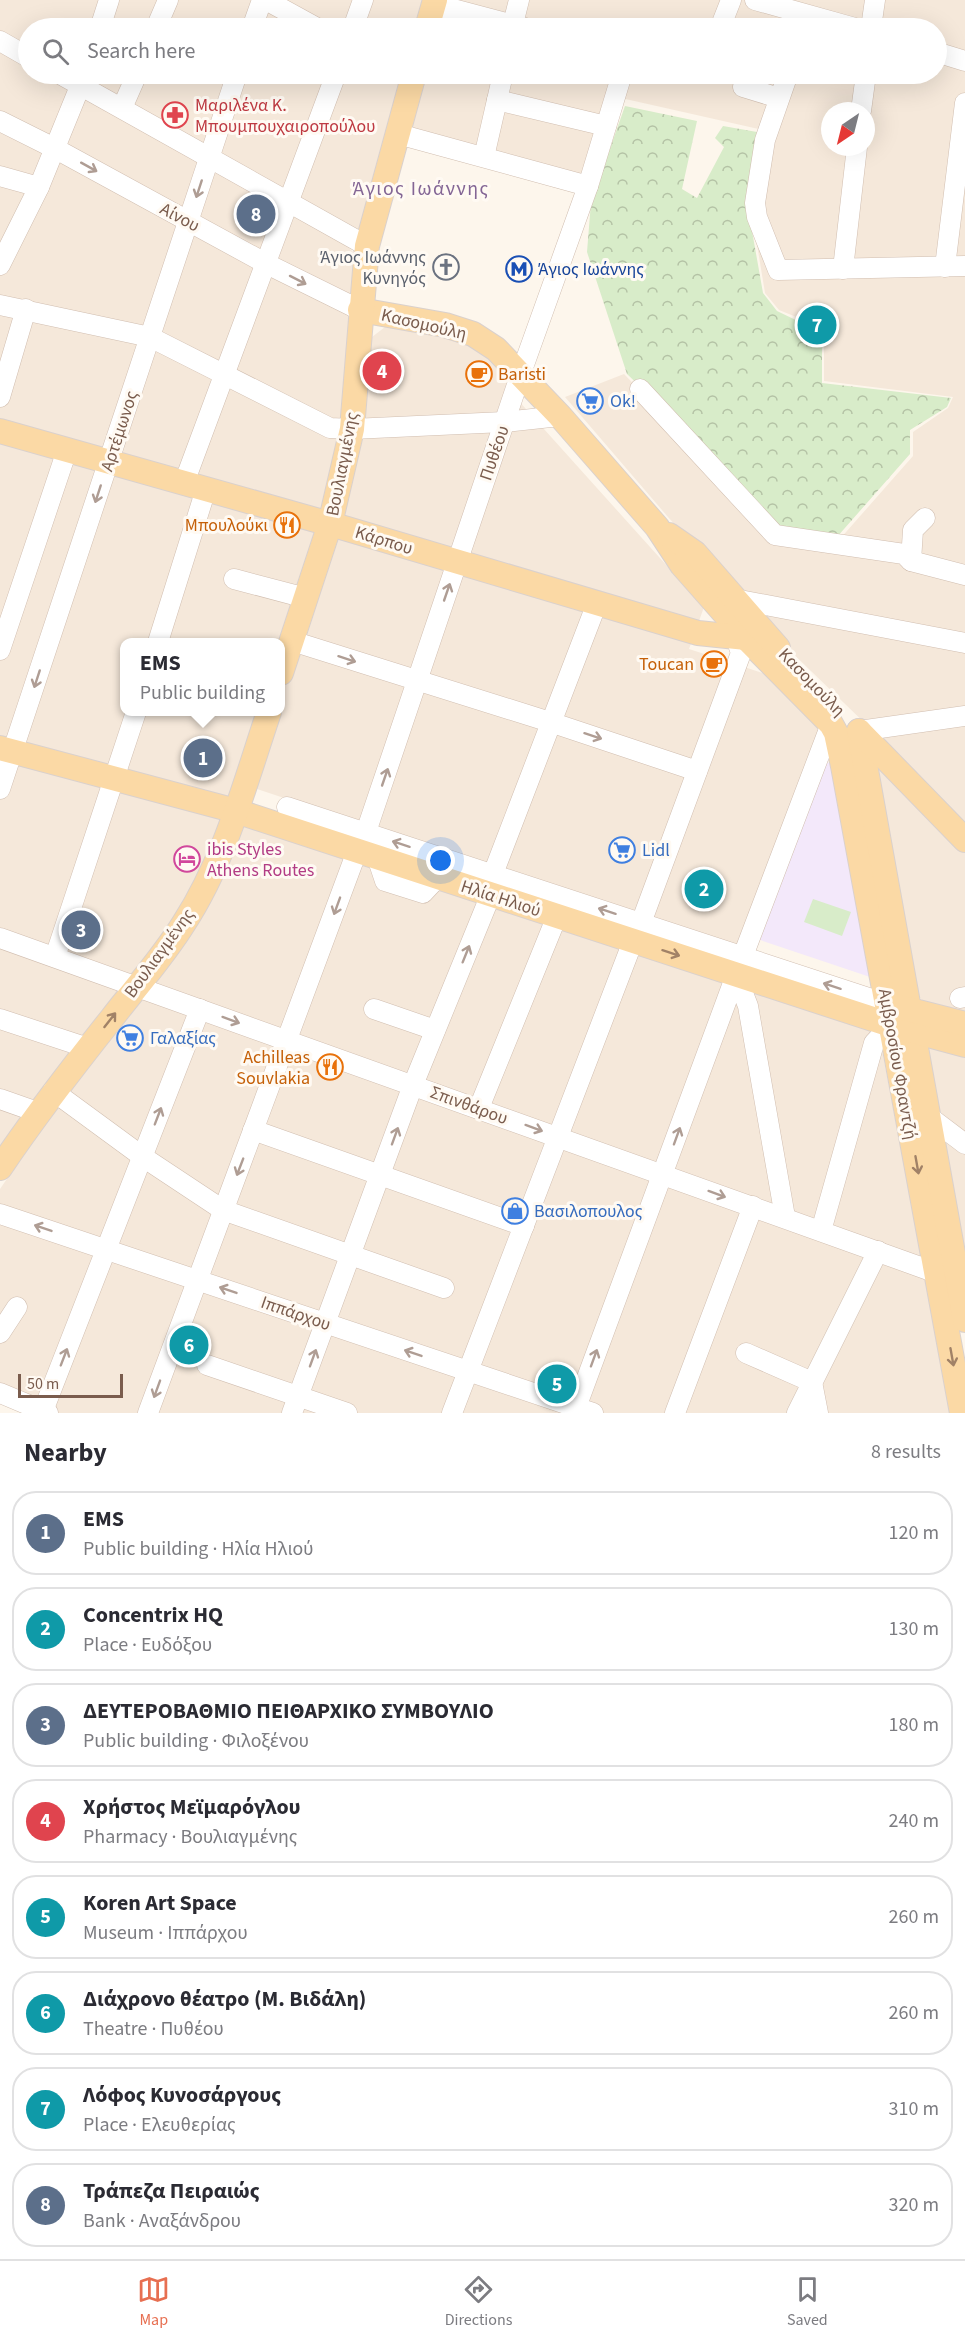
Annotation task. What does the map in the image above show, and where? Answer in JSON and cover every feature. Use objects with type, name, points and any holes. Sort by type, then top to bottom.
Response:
[{"type":"main road","name":"Βουλιαγμένης","points":[[285,662],[330,524],[352,429],[367,246],[398,134],[407,84]]},
{"type":"main road","name":"Κασομούλη","points":[[360,310],[445,326],[472,334],[496,349],[560,416],[657,527],[682,565],[719,598],[751,639],[829,721]]},
{"type":"main road","name":"Κάρπου","points":[[0,431],[330,524],[698,633],[751,639]]},
{"type":"main road","points":[[698,633],[711,622],[716,613],[719,598]]},
{"type":"main road","name":"Κασομούλη","points":[[751,639],[859,731],[962,833]]},
{"type":"main road","name":"Βουλιαγμένης","points":[[0,1168],[53,1091],[185,923],[206,884],[236,811],[266,716]]},
{"type":"main road","name":"Αμβροσίου Φραντζή","points":[[829,721],[836,733],[900,1018],[928,1116],[963,1295],[965,1320]]},
{"type":"main road","name":"Αμβροσίου Φραντζή","points":[[859,731],[905,986],[900,1018],[937,1273],[962,1413]]},
{"type":"main road","name":"Ηλία Ηλιού","points":[[6,749],[367,847],[438,877],[492,884],[557,916],[637,932],[900,1018],[965,1044]]},
{"type":"main road","name":"Ηλία Ηλιού","points":[[900,1018],[965,1024]]},
{"type":"street","points":[[103,18],[109,0]]},
{"type":"street","points":[[160,18],[168,0]]},
{"type":"street","points":[[256,18],[264,0],[298,18]]},
{"type":"street","points":[[357,18],[363,0]]},
{"type":"street","points":[[518,18],[519,0]]},
{"type":"street","points":[[724,18],[731,0]]},
{"type":"street","points":[[755,0],[798,18]]},
{"type":"street","points":[[872,18],[875,0]]},
{"type":"street","points":[[432,11],[467,18]]},
{"type":"street","points":[[0,41],[18,51]]},
{"type":"street","points":[[947,55],[965,61]]},
{"type":"street","points":[[0,266],[56,149],[81,84]]},
{"type":"street","points":[[90,84],[122,108],[367,246]]},
{"type":"street","points":[[122,108],[132,84]]},
{"type":"street","name":"Αρτέμωνος","points":[[0,789],[6,749],[109,462],[234,84]]},
{"type":"street","points":[[159,638],[224,373],[332,84]]},
{"type":"street","points":[[484,157],[501,84]]},
{"type":"street","name":"Πυθέου","points":[[148,1413],[287,1040],[367,847],[417,681],[504,422],[588,186],[619,84]]},
{"type":"street","points":[[784,84],[765,140],[755,203],[757,218],[778,270],[955,266],[965,103]]},
{"type":"street","points":[[862,102],[865,84]]},
{"type":"street","points":[[743,87],[779,98]]},
{"type":"street","points":[[497,100],[606,126]]},
{"type":"street","name":"Αίνου","points":[[0,121],[265,263],[360,310]]},
{"type":"street","points":[[398,134],[588,186]]},
{"type":"street","points":[[843,269],[856,156]]},
{"type":"street","points":[[0,176],[39,187]]},
{"type":"street","points":[[0,304],[150,337],[330,428],[504,422],[560,416]]},
{"type":"street","points":[[0,397],[26,309]]},
{"type":"street","points":[[640,389],[775,535],[904,554],[911,561],[965,575]]},
{"type":"street","points":[[0,650],[67,450]]},
{"type":"street","points":[[911,561],[913,531],[925,518]]},
{"type":"street","points":[[234,579],[306,598]]},
{"type":"street","points":[[719,598],[782,607],[965,643]]},
{"type":"street","points":[[295,1405],[413,1085],[492,884],[550,722],[597,603]]},
{"type":"street","points":[[452,1413],[637,932],[741,652],[782,607]]},
{"type":"street","points":[[292,641],[698,771]]},
{"type":"street","points":[[55,957],[134,716]]},
{"type":"street","points":[[859,731],[965,716]]},
{"type":"street","points":[[581,1411],[662,1174],[829,721]]},
{"type":"street","name":"Ηλία Ηλιού","points":[[287,807],[367,847],[492,884],[637,932]]},
{"type":"street","points":[[479,1108],[557,916]]},
{"type":"street","name":"Σπινθάρου","points":[[0,938],[937,1273]]},
{"type":"street","points":[[739,965],[785,1217]]},
{"type":"street","points":[[374,1008],[435,1030]]},
{"type":"street","points":[[0,1393],[45,1412],[200,1009]]},
{"type":"street","points":[[821,1231],[874,1043],[900,1018]]},
{"type":"street","points":[[0,1019],[88,1048]]},
{"type":"street","points":[[53,1091],[142,1157],[224,1210],[444,1288]]},
{"type":"street","points":[[0,1099],[38,1112]]},
{"type":"street","points":[[928,1116],[965,1144]]},
{"type":"street","points":[[254,1130],[524,1226]]},
{"type":"street","points":[[675,1413],[753,1206]]},
{"type":"street","name":"Ιππάρχου","points":[[0,1214],[581,1411]]},
{"type":"street","points":[[797,1413],[878,1251]]},
{"type":"street","points":[[0,1333],[17,1307]]},
{"type":"street","points":[[746,1353],[812,1382]]},
{"type":"street","points":[[207,1365],[295,1405],[347,1413]]},
{"type":"street","points":[[812,1382],[818,1413]]},
{"type":"shaded area","points":[[0,0],[426,0],[421,18],[18,18],[18,42],[0,32]]},
{"type":"shaded area","points":[[441,0],[965,0],[965,1018],[932,1010],[913,991],[879,814],[875,733],[779,640],[668,517],[565,397],[624,374],[776,532],[839,540],[913,456],[913,432],[948,408],[953,397],[824,381],[824,328],[779,310],[765,293],[749,196],[763,130],[621,98],[589,194],[403,139],[418,84],[947,84],[947,18],[436,18]]},
{"type":"shaded area","points":[[0,52],[18,62],[18,84],[57,84],[344,243],[356,255],[347,431],[325,514],[0,423]]},
{"type":"shaded area","points":[[94,84],[403,84],[362,231]]},
{"type":"shaded area","points":[[385,327],[468,341],[514,375],[507,388],[704,607],[689,649],[772,676],[823,727],[740,950],[251,787],[275,716],[285,716],[285,683],[334,532],[360,436],[372,337]]},
{"type":"shaded area","points":[[0,427],[322,526],[282,638],[120,638],[120,716],[263,716],[233,805],[0,739]]},
{"type":"shaded area","points":[[0,751],[225,817],[182,919],[0,1164]]},
{"type":"shaded area","points":[[832,762],[838,773],[870,977],[757,939],[819,765]]},
{"type":"shaded area","points":[[240,822],[878,1029],[951,1413],[26,1413],[0,1403],[0,1189],[65,1094],[153,988],[185,940]]},
{"type":"shaded area","points":[[925,1046],[965,1051],[965,1317]]},
{"type":"green space","points":[[625,106],[697,121],[682,189],[697,198],[724,147],[715,138],[723,126],[757,132],[746,197],[763,293],[777,311],[802,323],[822,328],[822,383],[951,398],[947,407],[910,430],[910,454],[837,537],[777,529],[673,418],[627,374],[587,252],[591,202]]},
{"type":"green space","points":[[813,899],[851,912],[842,936],[804,922]]},
{"type":"place","name":"Μαριλένα Κ. Μπουμπουχαιροπούλου","points":[[175,115]]},
{"type":"place","name":"Τράπεζα Πειραιώς","points":[[256,214]]},
{"type":"place","name":"Άγιος Ιωάννης Κυνηγός","points":[[446,267]]},
{"type":"place","name":"Άγιος Ιωάννης","points":[[519,269]]},
{"type":"place","name":"Λόφος Κυνοσάργους","points":[[817,325]]},
{"type":"place","name":"Χρήστος Μεϊμαρόγλου","points":[[382,371]]},
{"type":"place","name":"Baristi","points":[[479,374]]},
{"type":"place","name":"Ok!","points":[[590,401]]},
{"type":"place","name":"Μπουλούκι","points":[[287,525]]},
{"type":"place","name":"Toucan","points":[[714,664]]},
{"type":"place","name":"EMS","points":[[203,758]]},
{"type":"place","name":"Lidl","points":[[622,850]]},
{"type":"place","name":"ibis Styles Athens Routes","points":[[187,859]]},
{"type":"place","name":"Concentrix HQ","points":[[704,889]]},
{"type":"place","name":"ΔΕΥΤΕΡΟΒΑΘΜΙΟ ΠΕΙΘΑΡΧΙΚΟ ΣΥΜΒΟΥΛΙΟ","points":[[81,930]]},
{"type":"place","name":"Γαλαξίας","points":[[130,1038]]},
{"type":"place","name":"Achilleas Souvlakia","points":[[330,1067]]},
{"type":"place","name":"Βασιλοπουλος","points":[[515,1211]]},
{"type":"place","name":"Διάχρονο θέατρο (Μ. Βιδάλη)","points":[[189,1345]]},
{"type":"place","name":"Koren Art Space","points":[[557,1384]]},
{"type":"district","name":"Άγιος Ιωάννης","points":[[421,188]]}]
